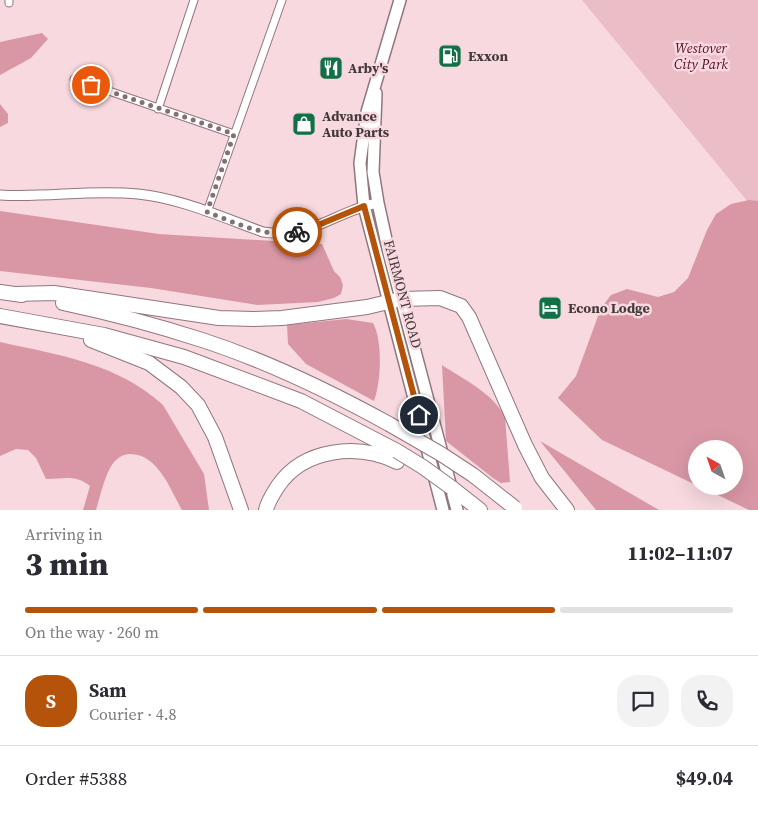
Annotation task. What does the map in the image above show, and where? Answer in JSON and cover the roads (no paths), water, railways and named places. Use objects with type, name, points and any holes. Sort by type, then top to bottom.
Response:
[{"type":"highway","points":[[0,292],[114,314],[204,340],[277,369],[346,400],[441,454],[473,475],[517,509]]},
{"type":"highway","points":[[14,294],[54,293],[220,318],[253,319],[282,318],[367,307],[395,300],[440,298],[461,306],[470,317],[542,478],[567,510]]},
{"type":"highway","points":[[0,316],[104,335],[184,357],[301,401],[452,488],[480,510]]},
{"type":"highway","points":[[38,323],[96,342],[149,363],[181,387],[198,406],[215,437],[241,510]]},
{"type":"highway","points":[[266,510],[268,502],[286,475],[309,459],[333,451],[357,450],[397,457]]},
{"type":"main road","name":"FAIRMONT ROAD","points":[[400,0],[367,112],[360,164],[364,206],[395,300],[457,510]]},
{"type":"main road","name":"FAIRMONT ROAD","points":[[376,83],[377,110],[373,172],[395,300],[443,510]]},
{"type":"street","points":[[158,109],[194,0]]},
{"type":"street","points":[[207,212],[282,0]]},
{"type":"street","points":[[74,79],[234,134]]},
{"type":"street","points":[[0,195],[136,194],[170,200],[263,232],[279,234],[293,233],[311,228],[364,206],[378,203]]},
{"type":"place","name":"Exxon","points":[[450,56]]},
{"type":"place","name":"Arby's","points":[[331,68]]},
{"type":"place","name":"Advance Auto Parts","points":[[304,124]]},
{"type":"place","name":"Econo Lodge","points":[[550,308]]},
{"type":"park label","name":"Westover City Park","points":[[701,56]]}]
